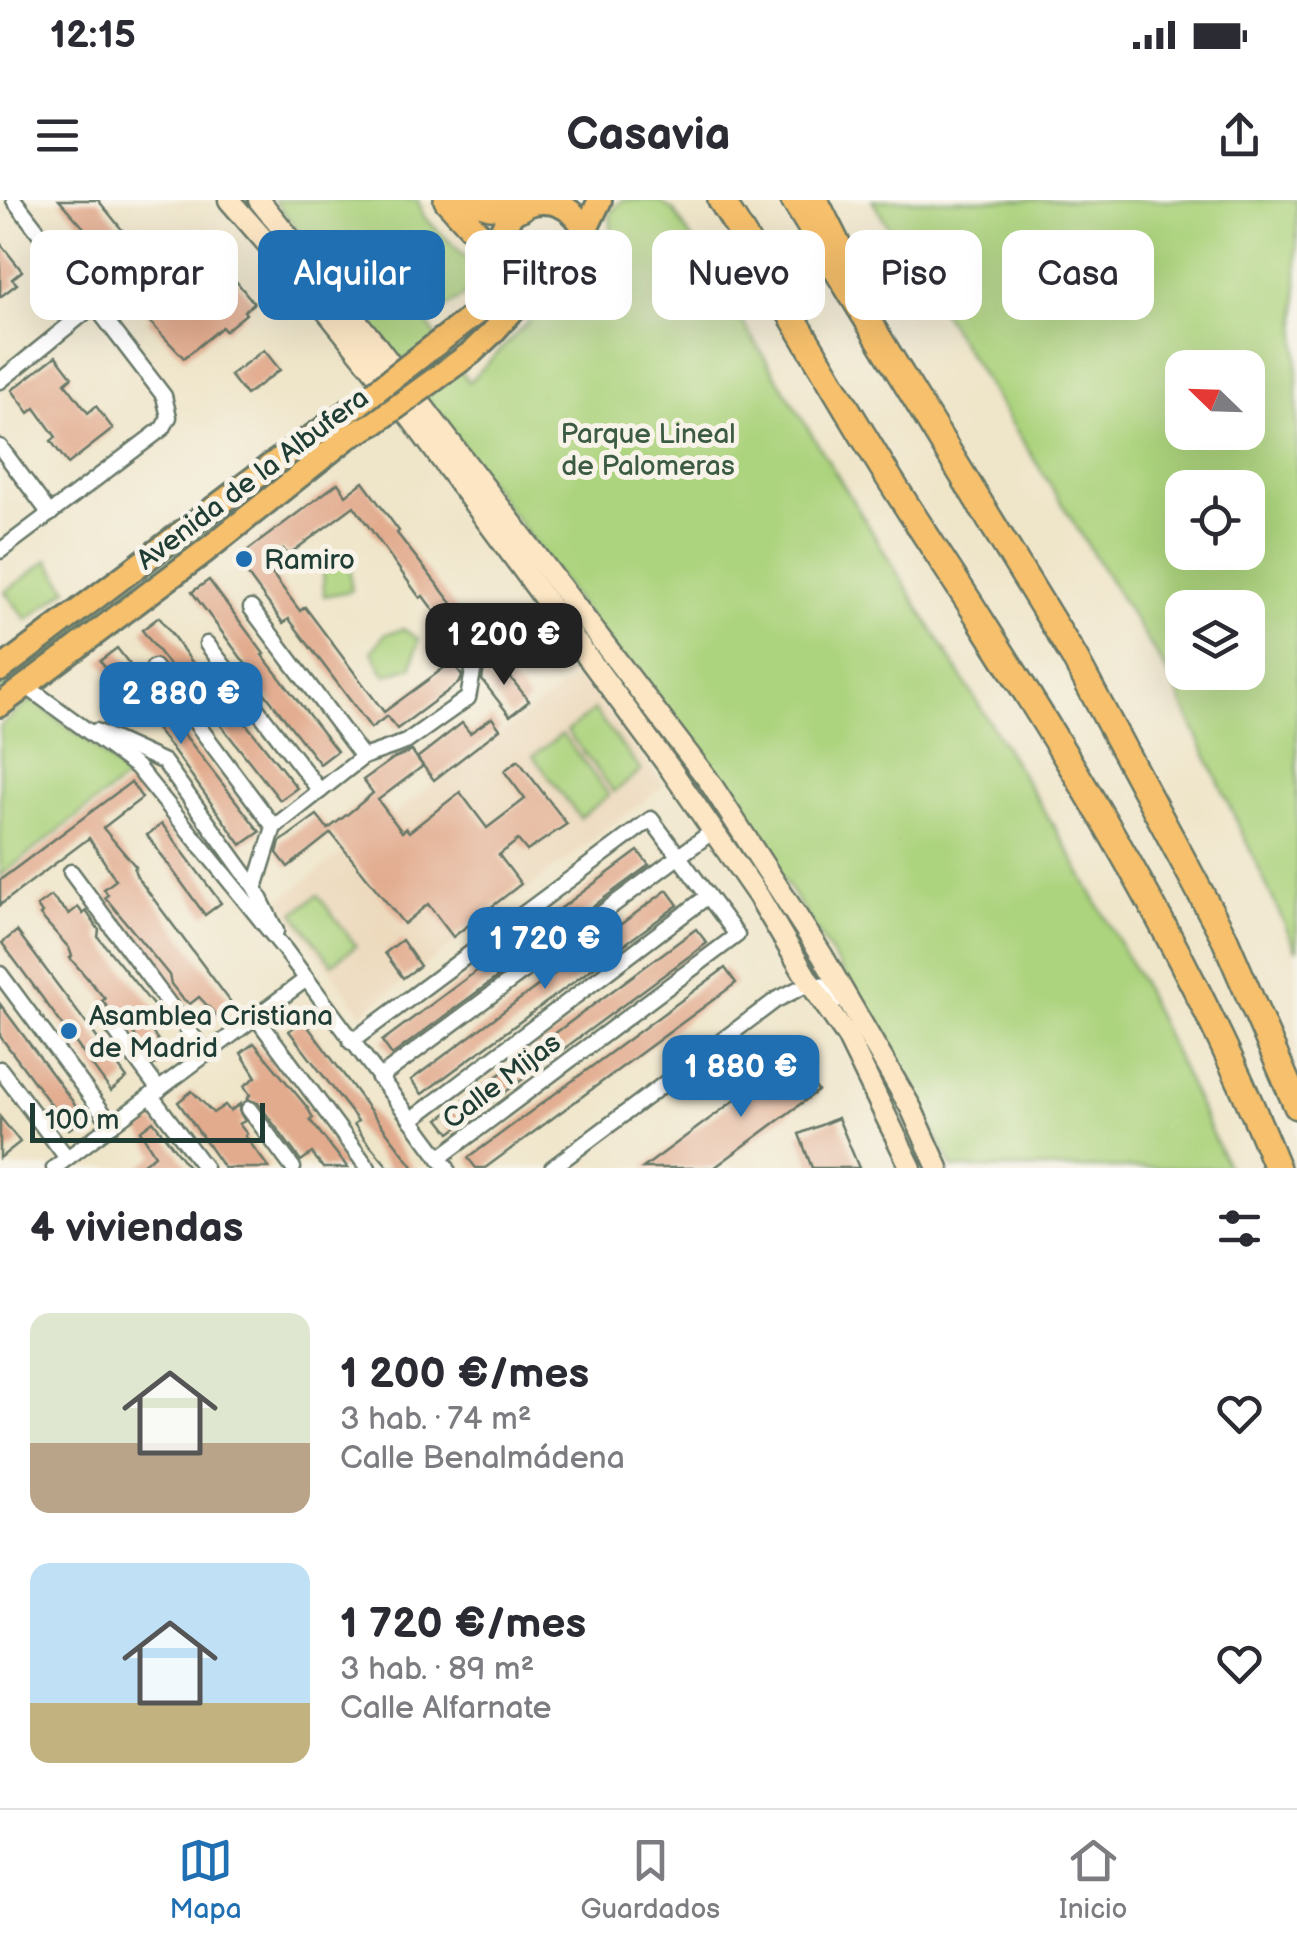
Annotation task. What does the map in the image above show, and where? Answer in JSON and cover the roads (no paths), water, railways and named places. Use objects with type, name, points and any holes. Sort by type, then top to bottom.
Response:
[{"type":"highway","points":[[447,200],[474,230]]},
{"type":"highway","points":[[471,200],[520,208]]},
{"type":"highway","points":[[711,200],[797,321]]},
{"type":"highway","points":[[721,200],[1116,842],[1216,1032],[1277,1168]]},
{"type":"highway","points":[[794,200],[1054,624],[1158,809],[1223,935],[1297,1106]]},
{"type":"highway","points":[[815,200],[829,222],[873,328]]},
{"type":"main road","points":[[503,230],[520,208],[542,201],[557,201],[573,212],[586,230],[600,200]]},
{"type":"main road","name":"Avenida de la Albufera","points":[[0,670],[467,320]]},
{"type":"main road","name":"Avenida de la Albufera","points":[[0,705],[204,552],[347,438],[375,423],[471,353],[504,320]]},
{"type":"street","points":[[14,200],[37,230]]},
{"type":"street","points":[[229,200],[396,398],[714,831],[847,1036],[911,1168]]},
{"type":"street","points":[[260,200],[376,345],[709,782],[816,946],[910,1108],[938,1168]]},
{"type":"street","points":[[0,381],[76,320]]},
{"type":"street","points":[[0,551],[163,428],[169,417],[164,396],[105,320]]},
{"type":"street","points":[[0,447],[50,514]]},
{"type":"street","points":[[256,888],[274,827],[363,757],[406,742],[468,698],[475,660],[548,606]]},
{"type":"street","points":[[251,608],[363,757]]},
{"type":"street","points":[[208,644],[320,791]]},
{"type":"street","points":[[154,667],[274,827]]},
{"type":"street","points":[[26,686],[137,767],[284,950],[443,1163]]},
{"type":"street","points":[[74,723],[164,762],[256,888],[284,950]]},
{"type":"street","points":[[351,1042],[651,820],[679,856],[708,896],[411,1120]]},
{"type":"street","points":[[379,1078],[714,831]]},
{"type":"street","points":[[71,872],[206,1054]]},
{"type":"street","name":"Calle Mijas","points":[[443,1163],[737,935],[708,896]]},
{"type":"street","points":[[0,974],[112,1125]]},
{"type":"street","points":[[54,1168],[305,980]]},
{"type":"street","points":[[552,1168],[776,1000],[810,983],[830,986],[846,1015],[875,1047]]},
{"type":"street","points":[[256,1017],[368,1168]]},
{"type":"street","points":[[105,1018],[205,1168]]},
{"type":"street","points":[[0,1069],[67,1158]]},
{"type":"street","points":[[248,1110],[293,1168]]},
{"type":"place","name":"Ramiro","points":[[244,559]]},
{"type":"place","name":"Asamblea Cristiana de Madrid","points":[[69,1031]]},
{"type":"park label","name":"Parque Lineal de Palomeras","points":[[648,449]]}]
